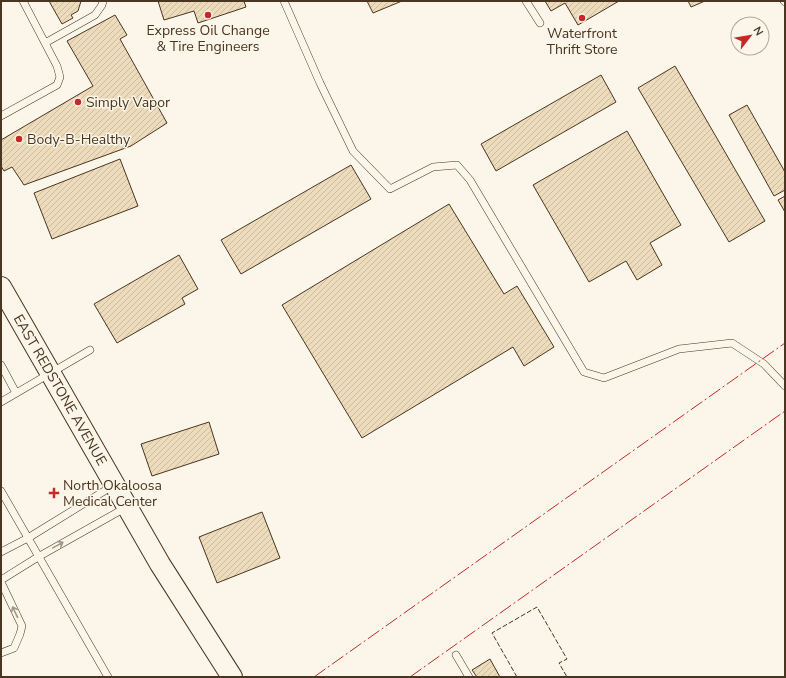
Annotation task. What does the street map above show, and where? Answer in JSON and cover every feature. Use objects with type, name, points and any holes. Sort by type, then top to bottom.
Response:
[{"type":"street","name":"EAST REDSTONE AVENUE","points":[[1,287],[160,564],[232,677]]},
{"type":"lane","points":[[1,116],[57,85],[60,77],[57,66],[22,1]]},
{"type":"lane","points":[[45,43],[95,15],[103,1]]},
{"type":"lane","points":[[284,1],[320,83],[353,151],[390,189],[433,167],[457,165],[470,180],[584,372],[604,378],[679,349],[732,343],[764,364],[785,386]]},
{"type":"lane","points":[[526,1],[540,23]]},
{"type":"lane","points":[[1,402],[90,350]]},
{"type":"lane","points":[[1,365],[16,393]]},
{"type":"lane","points":[[1,552],[28,538],[114,484]]},
{"type":"lane","points":[[1,491],[108,677]]},
{"type":"lane","points":[[1,653],[14,648],[22,626],[1,581],[38,557],[127,507]]},
{"type":"lane","points":[[456,655],[469,677]]},
{"type":"building","points":[[49,1],[81,1],[78,11],[71,15],[73,18],[62,24]]},
{"type":"building","name":"Express Oil Change & Tire Engineers","points":[[158,1],[244,1],[246,7],[198,23],[194,11],[164,20]]},
{"type":"building","points":[[367,1],[402,1],[373,13]]},
{"type":"building","name":"Waterfront Thrift Store","points":[[545,1],[619,1],[578,25],[565,3],[551,11]]},
{"type":"building","points":[[688,1],[705,1],[691,7]]},
{"type":"building","points":[[115,15],[127,35],[120,39],[167,123],[131,146],[24,185],[12,167],[4,171],[1,166],[1,140],[93,86],[67,41]]},
{"type":"building","points":[[675,66],[765,221],[729,242],[638,88]]},
{"type":"building","points":[[601,75],[616,102],[496,171],[481,144]]},
{"type":"building","points":[[747,105],[785,172],[785,190],[774,196],[729,115]]},
{"type":"building","points":[[627,131],[681,225],[650,243],[662,265],[637,280],[626,261],[589,282],[533,185]]},
{"type":"building","points":[[120,159],[138,206],[52,239],[34,193]]},
{"type":"building","points":[[351,165],[371,199],[241,274],[221,240]]},
{"type":"building","points":[[785,196],[785,212],[778,200]]},
{"type":"building","points":[[449,204],[504,294],[517,286],[554,347],[524,366],[513,347],[362,438],[282,305]]},
{"type":"building","points":[[179,255],[198,289],[182,298],[185,304],[117,343],[94,304]]},
{"type":"building","points":[[209,422],[219,454],[152,476],[141,444]]},
{"type":"building","points":[[262,512],[280,558],[217,583],[199,537]]},
{"type":"building","points":[[490,659],[500,677],[477,677],[472,670]]},
{"type":"fence","points":[[517,677],[492,633],[537,607],[567,659],[559,663],[567,677]]},
{"type":"power","points":[[314,677],[785,343]]},
{"type":"power","points":[[410,677],[785,411]]},
{"type":"place","name":"Express Oil Change & Tire Engineers","points":[[208,15]]},
{"type":"place","name":"Waterfront Thrift Store","points":[[582,18]]},
{"type":"place","name":"Simply Vapor","points":[[78,102]]},
{"type":"place","name":"Body-B-Healthy","points":[[19,139]]},
{"type":"place","name":"North Okaloosa Medical Center","points":[[54,493]]}]
